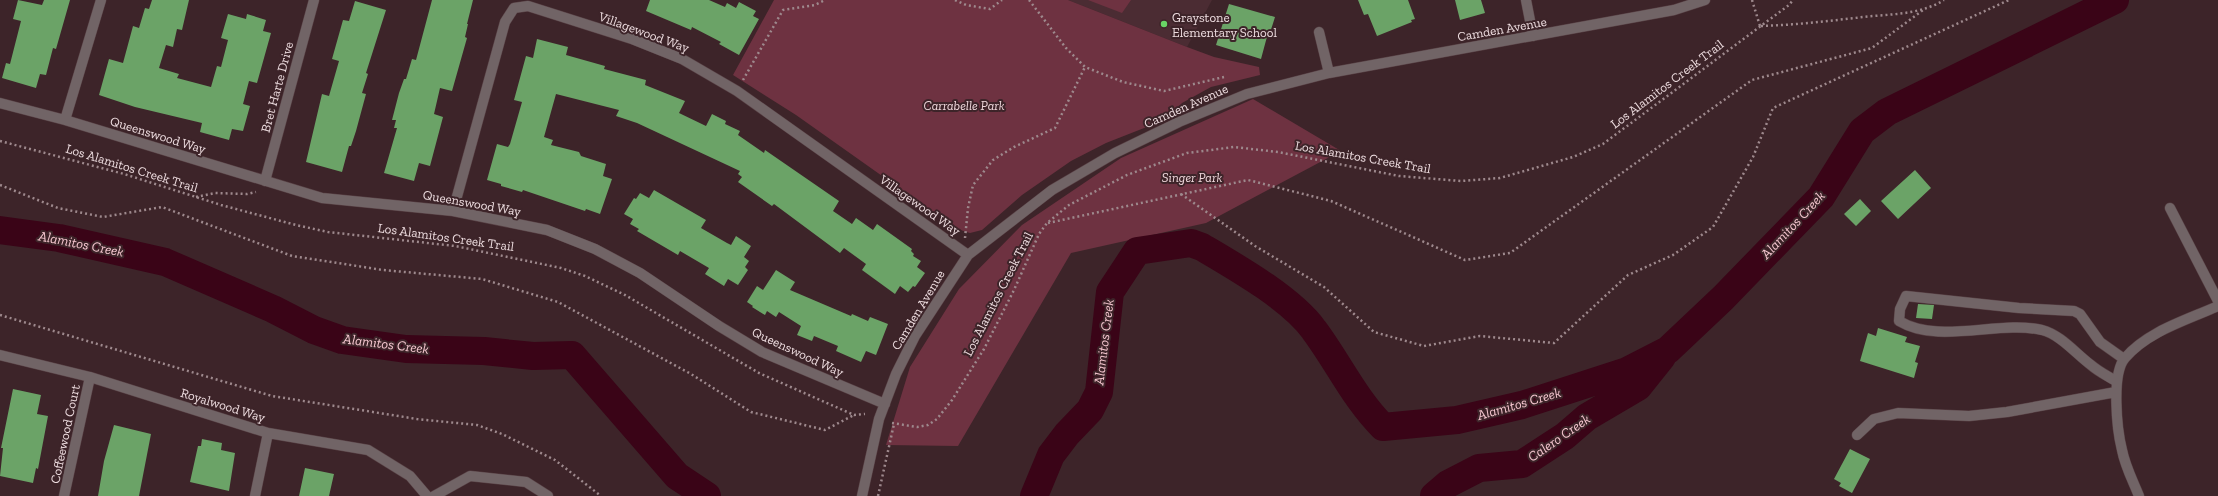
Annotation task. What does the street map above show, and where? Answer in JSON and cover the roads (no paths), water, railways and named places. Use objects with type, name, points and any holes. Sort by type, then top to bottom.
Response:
[{"type":"street","points":[[65,120],[101,0]]},
{"type":"street","name":"Bret Harte Drive","points":[[265,181],[314,0]]},
{"type":"street","points":[[1526,0],[1533,36]]},
{"type":"street","name":"Camden Avenue","points":[[862,496],[879,419],[896,374],[915,336],[968,255],[1052,190],[1114,153],[1179,122],[1247,94],[1329,73],[1674,10],[1705,0]]},
{"type":"street","name":"Villagewood Way","points":[[453,211],[505,22],[514,8],[528,6],[632,39],[682,58],[737,91],[968,255]]},
{"type":"street","points":[[1319,32],[1329,73]]},
{"type":"street","name":"Queenswood Way","points":[[0,103],[65,120],[322,198],[453,211],[547,230],[595,249],[640,273],[762,352],[885,404]]},
{"type":"street","points":[[2170,208],[2218,301]]},
{"type":"street","points":[[2117,387],[2054,334],[2040,330],[2010,328],[1934,331],[1911,328],[1899,321],[1900,309],[1906,296],[2019,308],[2074,311],[2080,314],[2100,342],[2124,359]]},
{"type":"street","points":[[2139,496],[2122,451],[2116,407],[2117,387],[2124,359],[2147,338],[2218,306]]},
{"type":"street","name":"Royalwood Way","points":[[0,354],[90,377],[268,432],[368,450],[410,476],[428,496]]},
{"type":"street","name":"Coffeewood Court","points":[[64,496],[90,377]]},
{"type":"street","points":[[1857,435],[1874,419],[1898,413],[1969,416],[2007,412],[2117,387]]},
{"type":"street","points":[[255,496],[268,432]]},
{"type":"street","points":[[434,496],[470,476],[526,482],[548,496]]},
{"type":"waterway","name":"Alamitos Creek","points":[[1034,496],[1051,455],[1067,434],[1090,410],[1099,392],[1110,292],[1137,251],[1191,243],[1202,247],[1231,264],[1278,295],[1304,318],[1314,330],[1363,404],[1383,427],[1457,420],[1522,405],[1627,371],[1668,350],[1723,298],[1821,197],[1862,131],[1887,112],[2115,0]]},
{"type":"waterway","name":"Alamitos Creek","points":[[0,230],[59,238],[165,262],[273,309],[314,330],[342,340],[406,349],[484,351],[533,356],[572,355],[677,476],[707,496]]},
{"type":"waterway","name":"Calero Creek","points":[[1434,496],[1448,484],[1479,468],[1522,464],[1565,436],[1587,417],[1638,387],[1662,357]]},
{"type":"place","name":"Graystone Elementary School","points":[[1164,24]]},
{"type":"park label","name":"Carrabelle Park","points":[[964,105]]},
{"type":"park label","name":"Singer Park","points":[[1192,177]]}]
